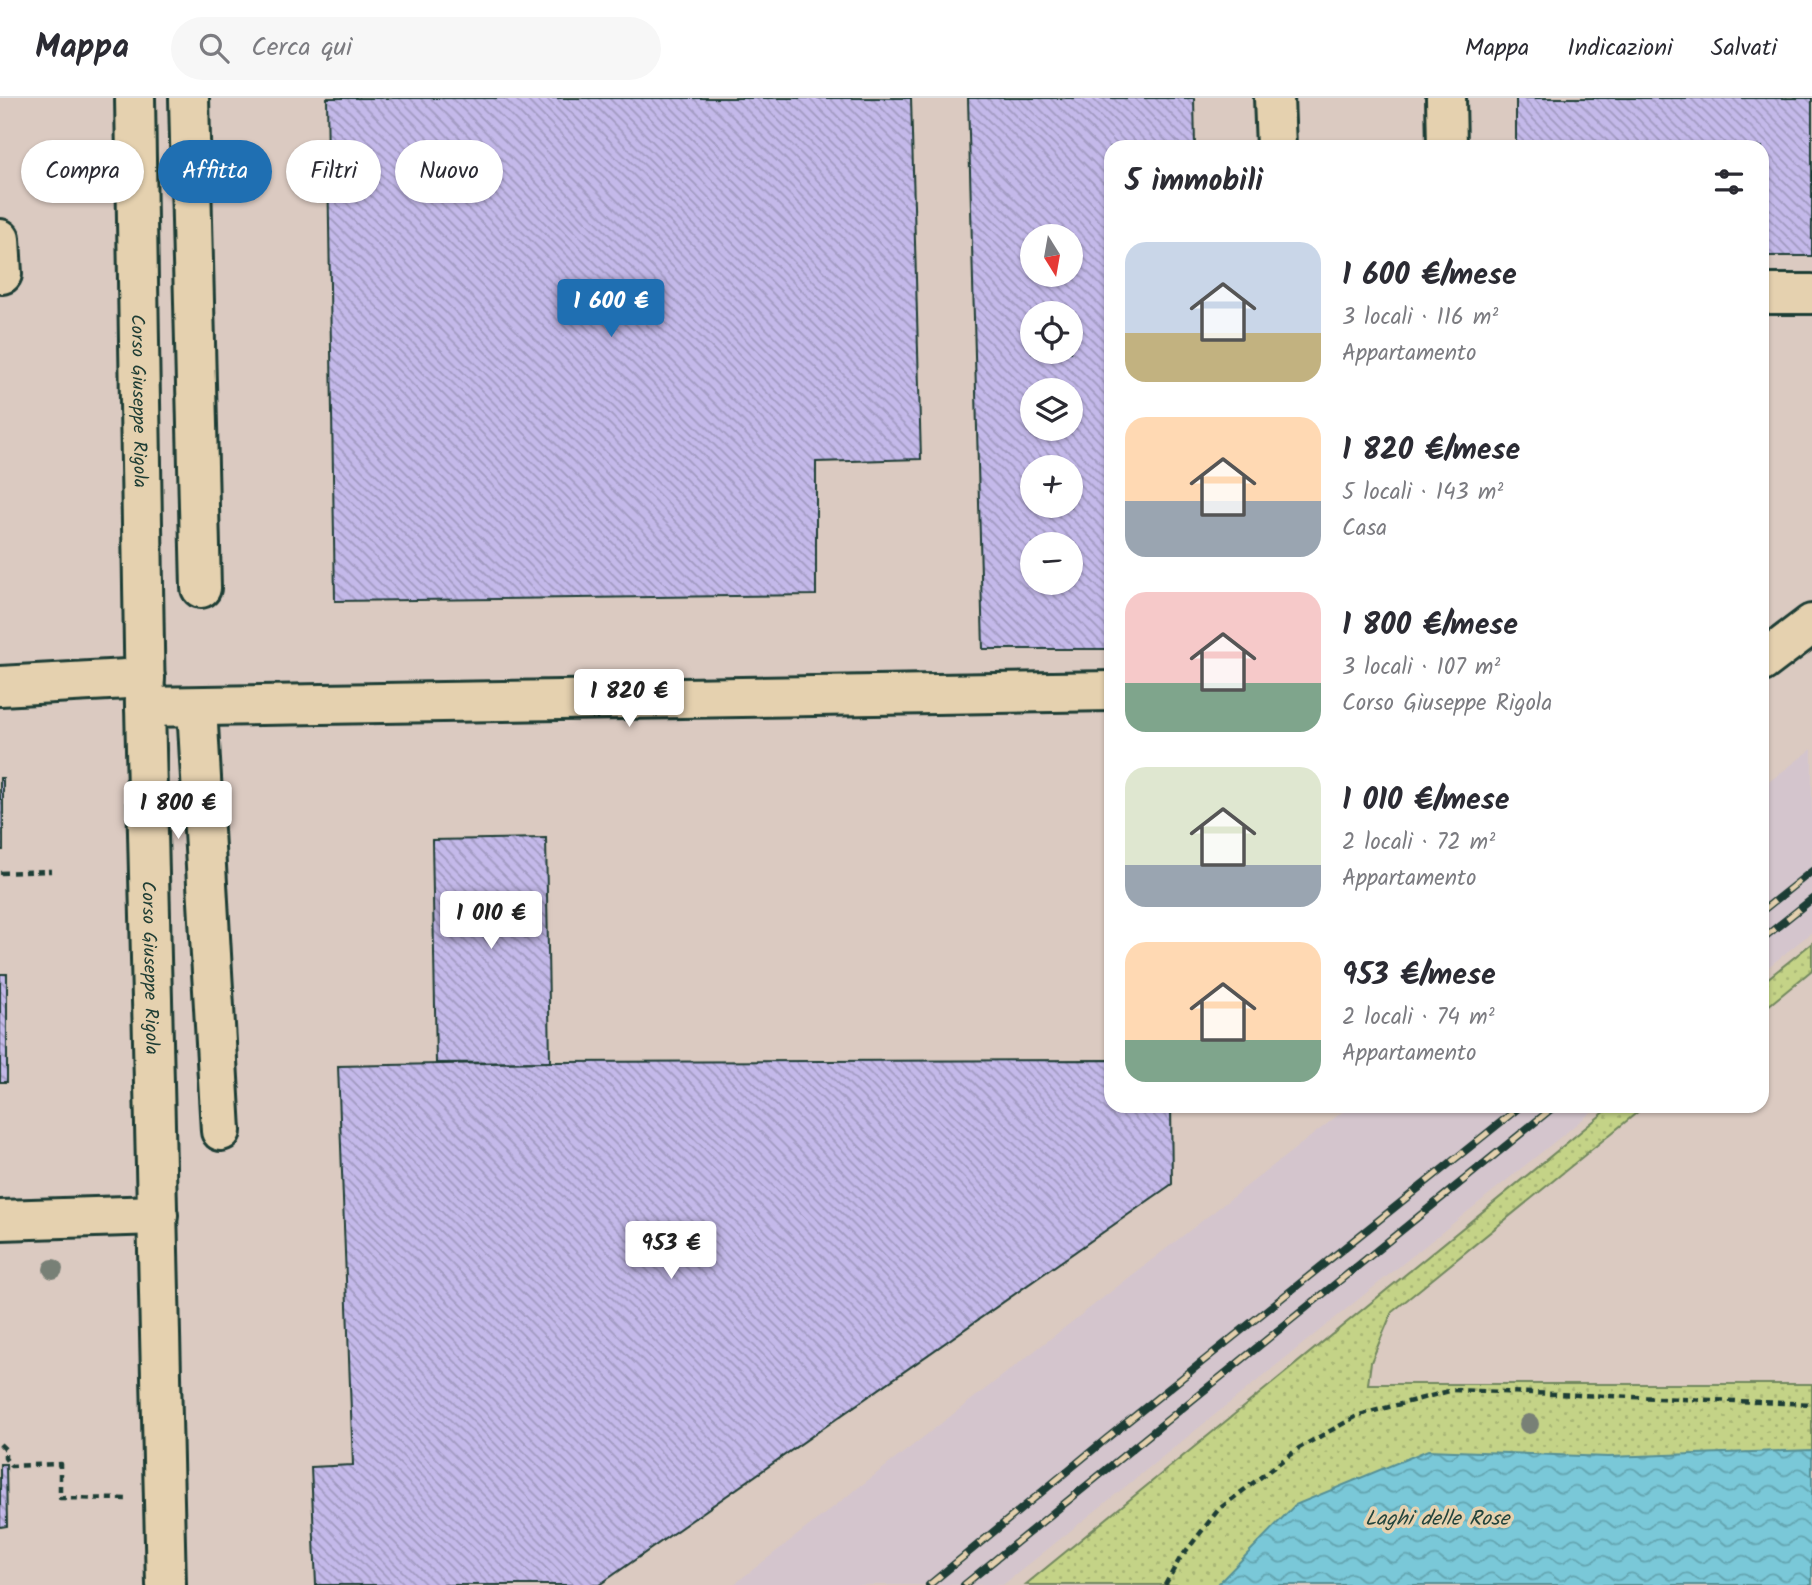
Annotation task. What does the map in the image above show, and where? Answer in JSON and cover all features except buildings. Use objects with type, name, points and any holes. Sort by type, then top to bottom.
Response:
[{"type":"street","name":"Corso Giuseppe Rigola","points":[[135,98],[145,693],[166,1585]]},
{"type":"street","points":[[189,98],[201,588]]},
{"type":"street","points":[[1274,98],[1276,140]]},
{"type":"street","points":[[1447,98],[1447,140]]},
{"type":"street","points":[[1769,294],[1812,294]]},
{"type":"street","points":[[1769,657],[1812,624]]},
{"type":"street","points":[[0,686],[145,693],[197,707],[1104,691]]},
{"type":"street","points":[[197,707],[221,1131]]},
{"type":"street","points":[[0,1220],[158,1215]]},
{"type":"path","points":[[0,873],[51,871]]},
{"type":"path","points":[[1166,1585],[1179,1560],[1219,1509],[1299,1448],[1359,1415],[1453,1390],[1812,1404]]},
{"type":"path","points":[[0,1444],[5,1449],[5,1458],[11,1466],[60,1464],[60,1499],[127,1499]]},
{"type":"shaded area","points":[[1812,749],[1812,932],[1769,966],[1769,782]]},
{"type":"shaded area","points":[[1341,1113],[1590,1113],[1003,1585],[733,1585]]},
{"type":"green space","points":[[1812,943],[1812,970],[1769,1005],[1769,977]]},
{"type":"green space","points":[[1603,1113],[1636,1113],[1392,1312],[1371,1362],[1368,1384],[1812,1384],[1812,1585],[1025,1585]]},
{"type":"water","name":"Laghi delle Rose","points":[[1428,1450],[1608,1457],[1812,1450],[1812,1585],[1217,1585],[1295,1505]]},
{"type":"railway","points":[[1769,905],[1812,871]]},
{"type":"railway","points":[[1769,933],[1812,899]]},
{"type":"railway","points":[[929,1585],[1106,1439],[1512,1113]]},
{"type":"railway","points":[[964,1585],[1546,1113]]}]
